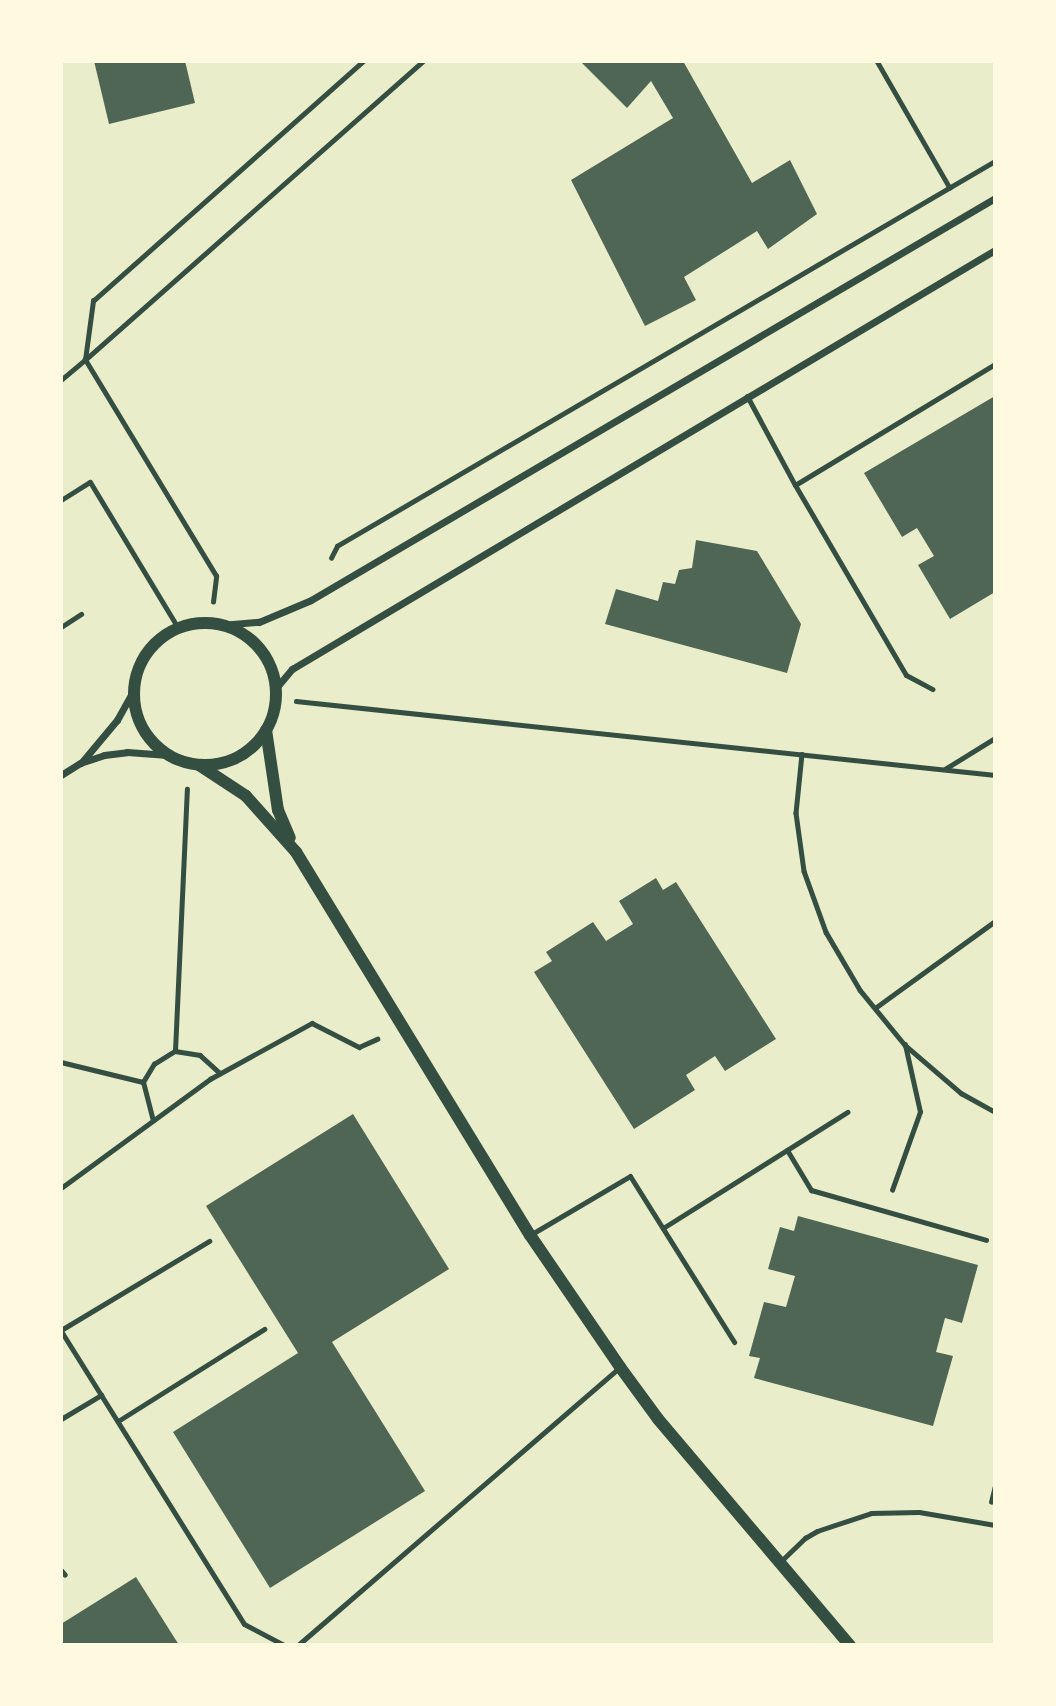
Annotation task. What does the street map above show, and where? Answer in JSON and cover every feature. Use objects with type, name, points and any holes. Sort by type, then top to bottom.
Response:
[{"type":"street","points":[[61,775],[80,763],[117,720],[134,689],[143,658],[158,641],[177,628],[260,622],[311,600],[995,198]]},
{"type":"street","points":[[194,764],[232,760],[252,747],[266,730],[276,694],[292,669],[995,250]]},
{"type":"street","points":[[216,624],[241,632],[258,647],[271,666],[276,694]]},
{"type":"street","points":[[134,689],[139,722],[151,741],[168,755]]},
{"type":"street","points":[[266,730],[278,810],[296,852],[530,1235],[659,1419],[850,1645]]},
{"type":"street","points":[[80,763],[127,752],[168,755],[194,764],[246,796],[296,852]]},
{"type":"lane","points":[[795,485],[995,365]]},
{"type":"lane","points":[[747,396],[795,485],[906,675],[932,688]]},
{"type":"lane","points":[[61,500],[90,482],[177,628]]},
{"type":"lane","points":[[61,627],[81,614]]},
{"type":"lane","points":[[663,1228],[847,1111]]},
{"type":"lane","points":[[787,1150],[811,1190],[986,1240]]},
{"type":"lane","points":[[530,1235],[630,1176],[734,1342]]},
{"type":"lane","points":[[209,1241],[61,1331],[244,1623],[284,1645]]},
{"type":"lane","points":[[118,1422],[264,1329]]},
{"type":"lane","points":[[298,1645],[620,1367]]},
{"type":"lane","points":[[61,1419],[101,1395]]},
{"type":"lane","points":[[780,1562],[817,1531],[871,1513],[919,1512],[995,1525]]},
{"type":"path","points":[[216,624],[216,576],[85,360],[93,300],[363,61]]},
{"type":"path","points":[[61,380],[423,61]]},
{"type":"path","points":[[877,61],[965,215]]},
{"type":"path","points":[[311,600],[337,546],[995,161]]},
{"type":"path","points":[[276,694],[995,775]]},
{"type":"path","points":[[944,769],[995,738]]},
{"type":"path","points":[[802,754],[796,813],[804,871],[826,932],[860,990],[905,1045],[961,1093],[995,1112]]},
{"type":"path","points":[[175,1051],[194,764]]},
{"type":"path","points":[[874,1008],[995,921]]},
{"type":"path","points":[[61,1188],[220,1073],[312,1023],[359,1047],[403,1029]]},
{"type":"path","points":[[885,1211],[920,1112],[905,1045]]},
{"type":"path","points":[[153,1121],[143,1082],[154,1064],[175,1051],[200,1055],[220,1073]]},
{"type":"path","points":[[61,1062],[143,1082]]},
{"type":"building","points":[[94,61],[185,61],[195,103],[109,124]]},
{"type":"building","points":[[580,61],[683,61],[752,183],[790,160],[817,214],[768,249],[757,231],[684,277],[696,300],[645,326],[571,180],[673,118],[651,81],[627,108]]},
{"type":"building","points":[[995,396],[995,592],[950,619],[918,565],[934,556],[917,528],[902,537],[864,473]]},
{"type":"building","points":[[696,540],[757,551],[801,624],[787,673],[605,624],[616,589],[658,601],[663,582],[675,584],[679,570],[692,568]]},
{"type":"building","points":[[656,878],[663,890],[676,882],[776,1039],[725,1071],[715,1056],[686,1075],[695,1090],[634,1129],[534,972],[552,961],[546,952],[593,922],[606,941],[633,924],[619,901]]},
{"type":"building","points":[[353,1114],[449,1269],[332,1342],[425,1491],[270,1588],[173,1432],[298,1353],[206,1206]]},
{"type":"building","points":[[798,1216],[978,1265],[962,1323],[945,1318],[936,1352],[953,1356],[933,1426],[754,1378],[760,1358],[749,1356],[764,1302],[786,1307],[795,1276],[768,1269],[780,1227],[794,1231]]},
{"type":"building","points":[[136,1577],[179,1645],[61,1645],[61,1624]]}]
